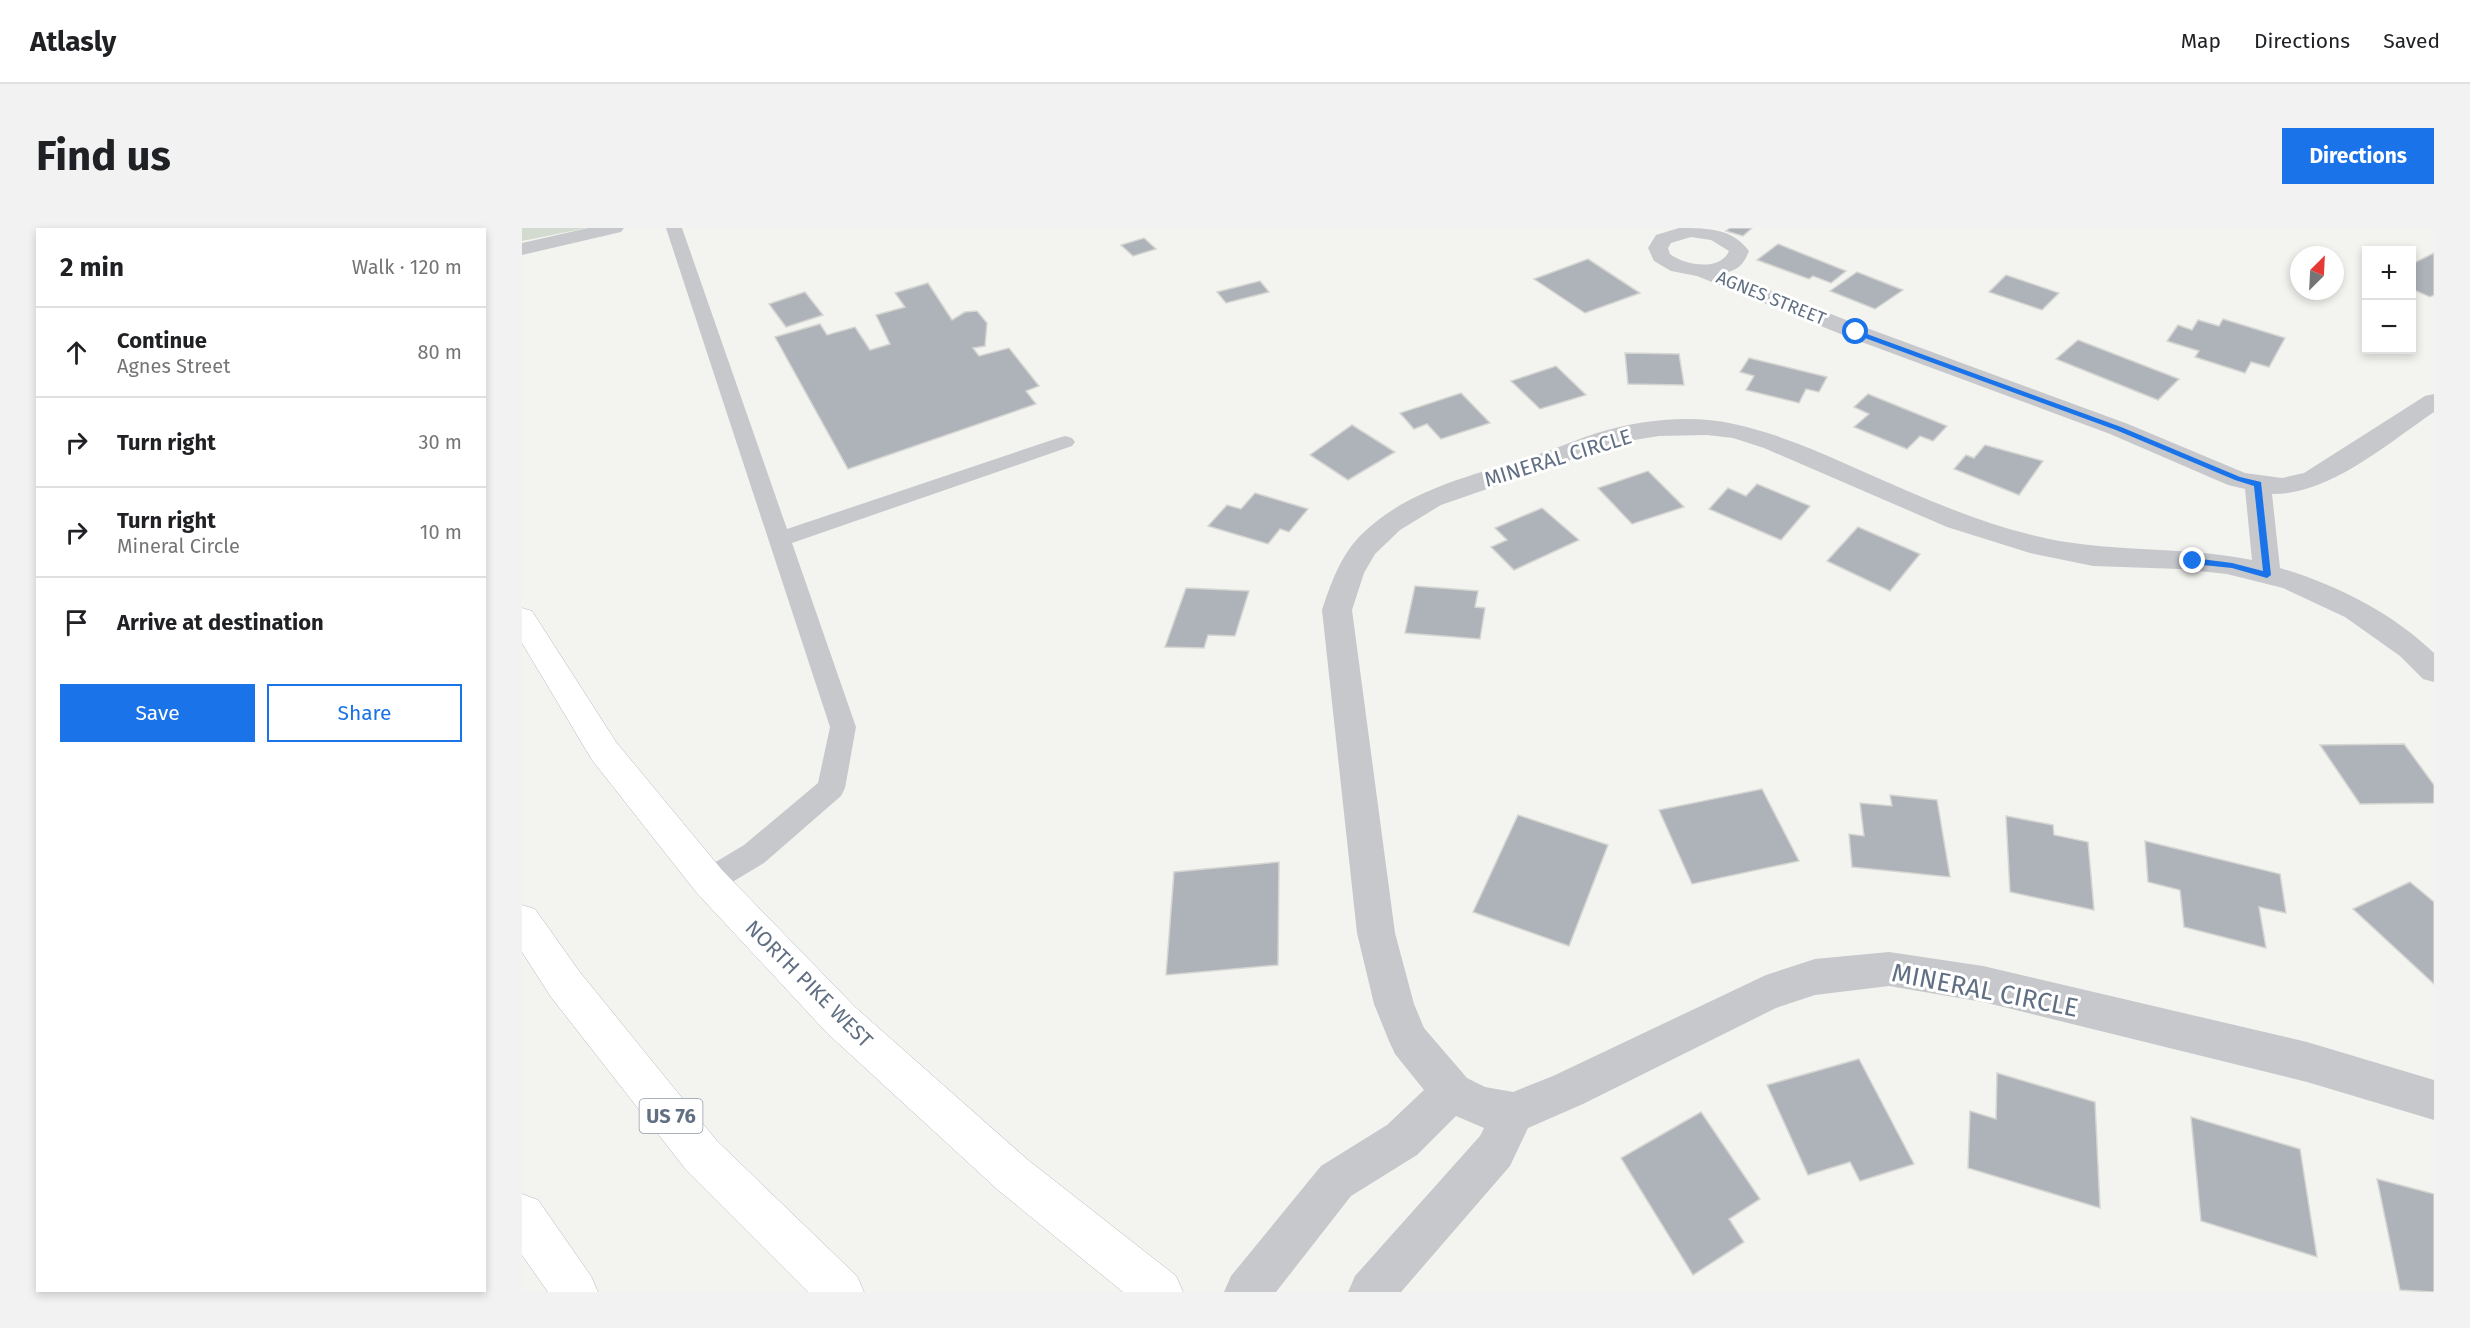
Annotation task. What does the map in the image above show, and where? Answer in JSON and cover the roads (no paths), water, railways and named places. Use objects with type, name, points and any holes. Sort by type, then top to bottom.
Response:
[{"type":"main road","name":"NORTH PIKE WEST","points":[[522,618],[604,751],[709,881],[841,1020],[1013,1175],[1160,1292]]},
{"type":"main road","name":"US 76","points":[[522,921],[565,984],[702,1156],[841,1292]]},
{"type":"main road","points":[[522,1216],[575,1292]]},
{"type":"street","points":[[522,249],[614,228]]},
{"type":"street","name":"AGNES STREET","points":[[1702,271],[1856,332],[2119,429],[2237,479],[2280,488],[2307,482],[2325,473],[2434,401]]},
{"type":"street","name":"MINERAL CIRCLE","points":[[2434,671],[2384,627],[2352,607],[2315,591],[2232,565],[2076,555],[2006,538],[1911,502],[1771,441],[1729,430],[1677,428],[1619,434],[1435,497],[1401,517],[1372,540],[1350,568],[1337,610],[1376,933],[1394,1004],[1409,1041],[1452,1092],[1481,1107],[1514,1113],[1568,1090],[1766,993],[1815,977],[1889,969],[1983,984],[2307,1062],[2434,1100]]},
{"type":"street","points":[[2258,484],[2267,575]]},
{"type":"street","points":[[1247,1292],[1336,1181],[1402,1140],[1452,1092]]},
{"type":"street","points":[[1371,1292],[1495,1151],[1514,1113]]},
{"type":"lane","points":[[674,228],[843,728],[831,788],[754,854],[709,881]]},
{"type":"lane","points":[[781,539],[1065,442]]}]
